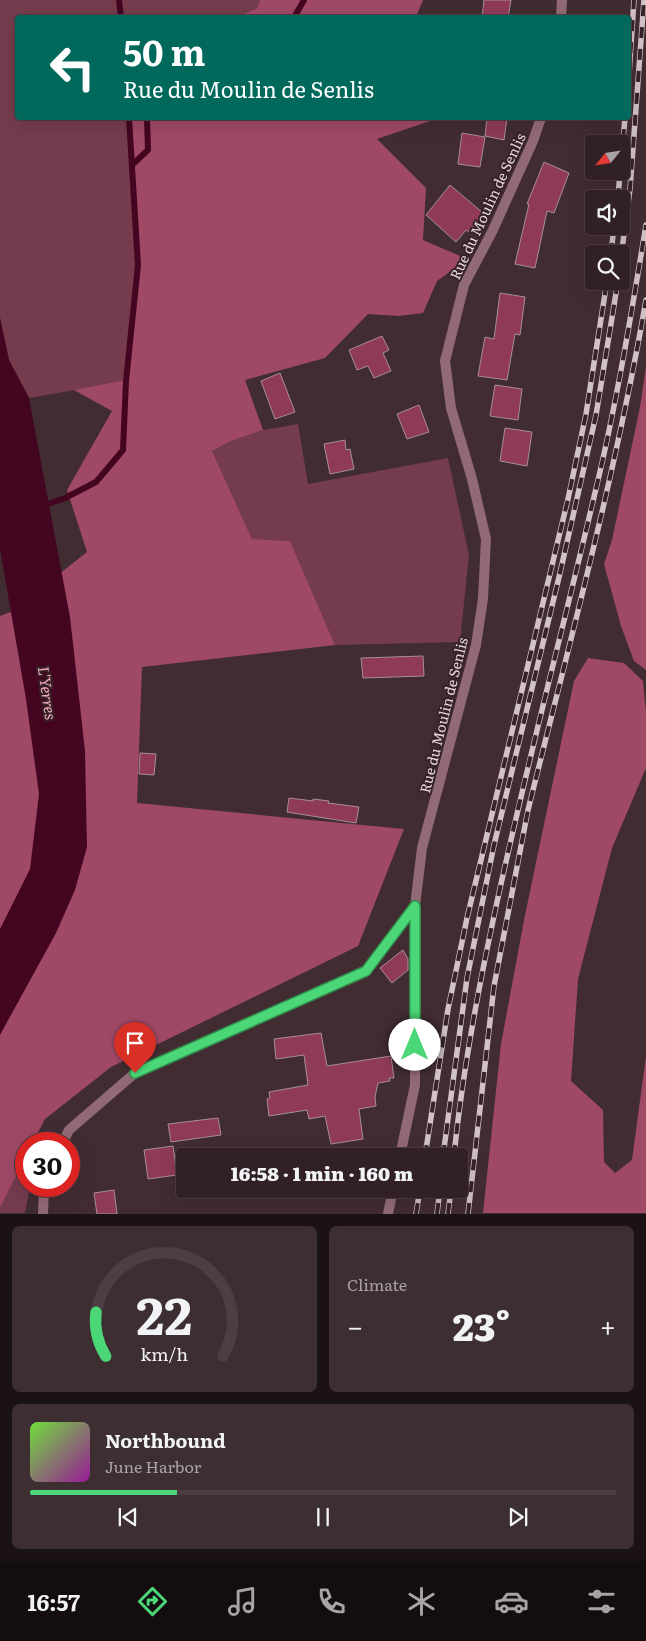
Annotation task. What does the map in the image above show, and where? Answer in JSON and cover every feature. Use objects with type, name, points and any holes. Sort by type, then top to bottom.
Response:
[{"type":"street","points":[[561,15],[562,0]]},
{"type":"street","name":"Rue du Moulin de Senlis","points":[[402,1148],[415,1085],[415,906],[422,848],[476,645],[484,590],[486,539],[472,479],[451,408],[446,361],[464,285],[501,212],[540,120]]},
{"type":"street","points":[[67,1132],[135,1073],[366,971],[415,906]]},
{"type":"street","points":[[43,1214],[44,1197]]},
{"type":"street","points":[[388,1214],[391,1198]]},
{"type":"shaded area","points":[[0,0],[260,0],[257,8],[241,15],[15,15],[15,120],[129,120],[138,265],[126,381],[29,398],[9,360],[0,318]]},
{"type":"shaded area","points":[[260,0],[423,0],[417,15],[241,15],[257,8]]},
{"type":"shaded area","points":[[129,120],[431,120],[377,139],[426,188],[423,240],[467,259],[437,281],[423,313],[399,316],[368,314],[325,358],[245,380],[263,430],[231,441],[212,451],[252,539],[290,541],[335,645],[142,667],[137,803],[404,829],[358,946],[111,1067],[45,1119],[38,1132],[15,1132],[15,1178],[0,1208],[0,616],[11,612],[87,552],[67,490],[112,411],[74,390],[126,380],[138,265]]},
{"type":"shaded area","points":[[646,367],[646,670],[634,661],[621,626],[604,564],[612,540],[640,407]]},
{"type":"shaded area","points":[[298,424],[308,484],[448,458],[469,555],[460,642],[335,645],[290,541],[252,539],[212,451],[231,441],[263,430]]},
{"type":"shaded area","points":[[588,658],[624,663],[643,681],[646,712],[646,768],[612,848],[578,979],[571,1081],[603,1110],[604,1162],[615,1173],[632,1160],[646,1056],[646,1213],[483,1213],[501,1044],[524,920],[574,681]]},
{"type":"shaded area","points":[[15,1178],[15,1197],[28,1197],[25,1213],[0,1213],[0,1208]]},
{"type":"water","name":"L'Yerres","points":[[0,318],[9,360],[29,398],[70,617],[85,751],[87,847],[75,890],[56,933],[0,1035],[0,929],[30,869],[39,794],[26,699],[0,549]]},
{"type":"building","points":[[484,0],[511,0],[508,15],[482,15]]},
{"type":"building","points":[[487,120],[507,120],[504,140],[485,136]]},
{"type":"building","points":[[462,133],[485,137],[480,167],[458,164]]},
{"type":"building","points":[[544,162],[569,173],[554,213],[547,211],[535,268],[515,264],[529,204],[527,204]]},
{"type":"building","points":[[450,185],[483,213],[469,232],[466,230],[456,242],[426,215]]},
{"type":"building","points":[[500,293],[525,297],[520,335],[515,334],[507,380],[478,376],[485,337],[494,339]]},
{"type":"building","points":[[382,336],[389,350],[383,353],[391,371],[374,378],[368,366],[357,370],[349,350]]},
{"type":"building","points":[[280,373],[295,412],[275,419],[261,381]]},
{"type":"building","points":[[495,385],[522,389],[518,420],[490,416]]},
{"type":"building","points":[[419,405],[429,432],[407,439],[397,414]]},
{"type":"building","points":[[505,428],[532,432],[527,466],[500,461]]},
{"type":"building","points":[[345,440],[346,450],[350,449],[354,469],[330,474],[324,444]]},
{"type":"building","points":[[423,656],[424,676],[363,678],[361,658]]},
{"type":"building","points":[[140,753],[156,754],[154,775],[139,774]]},
{"type":"building","points":[[289,798],[329,801],[328,803],[359,807],[356,823],[287,812]]},
{"type":"building","points":[[403,950],[408,959],[408,970],[392,983],[380,968]]},
{"type":"building","points":[[321,1033],[327,1066],[391,1056],[394,1078],[389,1078],[390,1081],[378,1083],[375,1097],[376,1106],[359,1109],[363,1139],[331,1144],[325,1116],[309,1119],[307,1110],[269,1116],[267,1099],[270,1098],[269,1092],[308,1085],[304,1055],[276,1059],[274,1039]]},
{"type":"building","points":[[218,1118],[221,1135],[171,1142],[168,1124]]},
{"type":"building","points":[[173,1146],[176,1175],[148,1179],[144,1150]]},
{"type":"building","points":[[114,1190],[117,1214],[97,1214],[94,1193]]},
{"type":"waterway","points":[[119,0],[121,15]]},
{"type":"waterway","points":[[295,15],[304,0]]},
{"type":"waterway","points":[[43,506],[65,498],[96,482],[123,450],[126,381],[138,265],[129,120]]},
{"type":"waterway","points":[[132,165],[148,150],[147,120]]},
{"type":"railway","points":[[631,45],[634,0]]},
{"type":"railway","points":[[623,245],[630,189],[644,0]]},
{"type":"railway","points":[[623,135],[625,120]]},
{"type":"railway","points":[[619,180],[619,190]]},
{"type":"railway","points":[[455,1148],[466,1065],[488,946],[518,811],[602,463],[623,361],[646,225]]},
{"type":"railway","points":[[612,245],[613,235]]},
{"type":"railway","points":[[426,1148],[448,1009],[467,918],[568,499],[586,414],[606,290]]},
{"type":"railway","points":[[444,1148],[467,978],[494,845],[596,415],[617,290]]},
{"type":"railway","points":[[468,1214],[494,986],[528,810],[607,492],[646,300]]},
{"type":"railway","points":[[416,1214],[419,1198]]},
{"type":"railway","points":[[437,1214],[439,1198]]},
{"type":"railway","points":[[448,1214],[450,1198]]},
{"type":"route","points":[[135,1073],[366,971],[415,906],[415,1045]]}]
